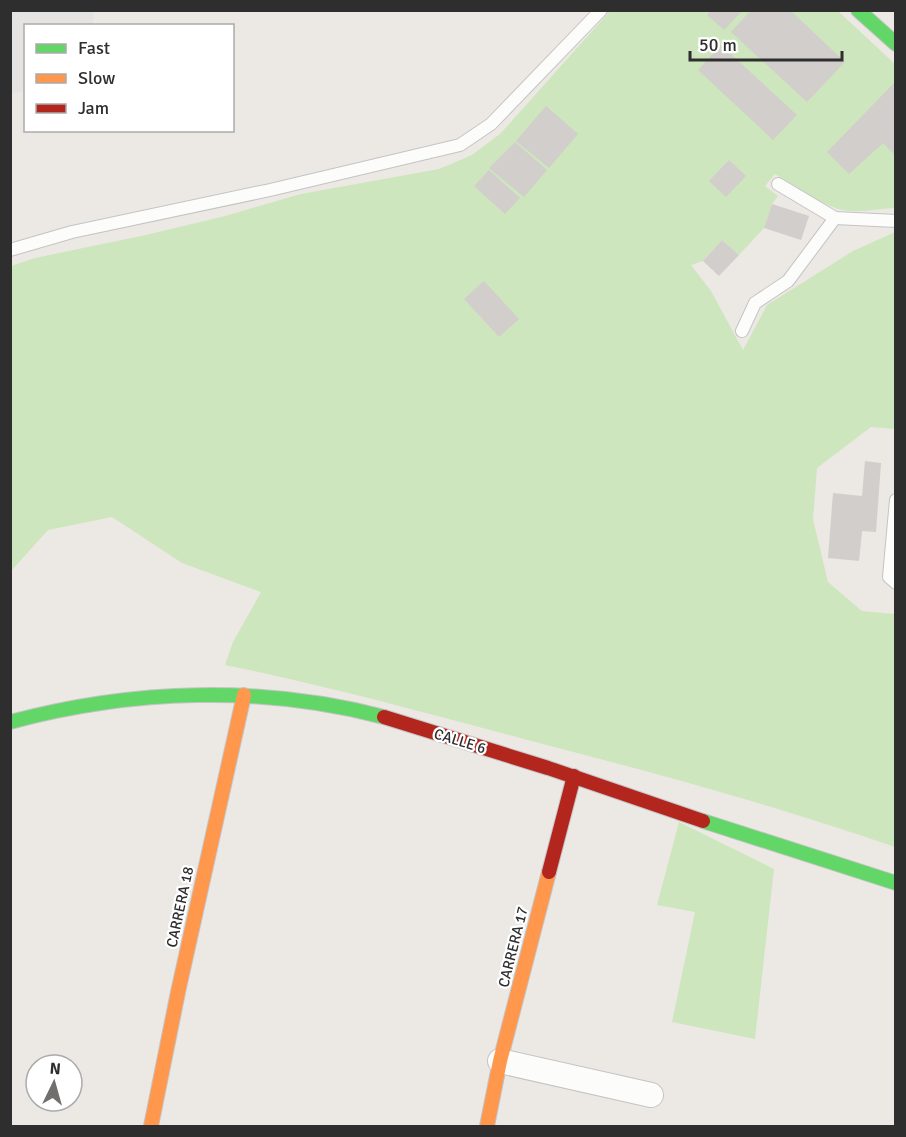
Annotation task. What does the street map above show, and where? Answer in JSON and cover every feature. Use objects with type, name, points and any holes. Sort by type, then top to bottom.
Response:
[{"type":"main road","points":[[858,10],[896,44]]},
{"type":"main road","name":"CALLE 6","points":[[10,722],[103,701],[174,694],[244,695],[313,703],[383,718],[574,776],[823,862],[896,883]]},
{"type":"main road","name":"CARRERA 18","points":[[151,1126],[244,695]]},
{"type":"main road","name":"CARRERA 17","points":[[488,1126],[500,1061],[574,776]]},
{"type":"street","points":[[500,1061],[651,1095]]},
{"type":"lane","points":[[10,250],[72,232],[270,190],[460,145],[491,124],[601,10]]},
{"type":"lane","points":[[778,184],[835,218],[896,221]]},
{"type":"lane","points":[[742,331],[755,303],[788,281],[835,218]]},
{"type":"lane","points":[[896,500],[889,577],[896,584]]},
{"type":"green space","points":[[610,11],[838,11],[895,64],[895,208],[859,211],[838,209],[814,198],[775,174],[765,186],[778,196],[772,204],[764,228],[739,255],[722,240],[703,261],[691,265],[711,291],[743,350],[767,305],[853,251],[895,232],[895,429],[871,427],[817,468],[813,519],[828,582],[862,611],[895,614],[895,847],[802,816],[662,776],[373,699],[225,665],[233,642],[261,592],[182,563],[112,517],[48,530],[11,571],[11,266],[35,258],[225,216],[301,194],[439,169],[472,155],[501,133]]},
{"type":"green space","points":[[679,822],[774,869],[755,1039],[672,1022],[695,912],[657,905]]},
{"type":"building","points":[[711,10],[743,10],[724,30],[707,15]]},
{"type":"building","points":[[751,10],[790,10],[845,62],[807,102],[731,32]]},
{"type":"building","points":[[721,45],[797,115],[773,140],[698,70]]},
{"type":"building","points":[[896,81],[896,156],[883,143],[849,174],[827,152]]},
{"type":"building","points":[[546,106],[578,134],[549,168],[516,141]]},
{"type":"building","points":[[515,142],[547,170],[524,197],[489,168]]},
{"type":"building","points":[[729,160],[746,176],[726,197],[709,181]]},
{"type":"building","points":[[489,170],[520,198],[505,214],[474,186]]},
{"type":"building","points":[[772,204],[809,216],[801,240],[764,228]]},
{"type":"building","points":[[722,240],[739,255],[719,276],[703,261]]},
{"type":"building","points":[[484,281],[519,319],[499,337],[464,299]]},
{"type":"building","points":[[865,461],[881,463],[876,532],[862,531],[859,561],[828,558],[833,493],[862,496]]},
{"type":"runway","points":[[10,25],[26,10]]},
{"type":"traffic: fast","points":[[858,10],[896,44]]},
{"type":"traffic: fast","points":[[10,722],[103,703],[150,697],[197,695],[291,700],[384,717]]},
{"type":"traffic: fast","points":[[703,821],[896,883]]},
{"type":"traffic: slow","points":[[151,1126],[178,992],[244,695]]},
{"type":"traffic: slow","points":[[487,1126],[500,1061],[549,872]]},
{"type":"traffic: jam","points":[[384,717],[548,768],[703,821]]},
{"type":"traffic: jam","points":[[549,872],[574,776]]}]
